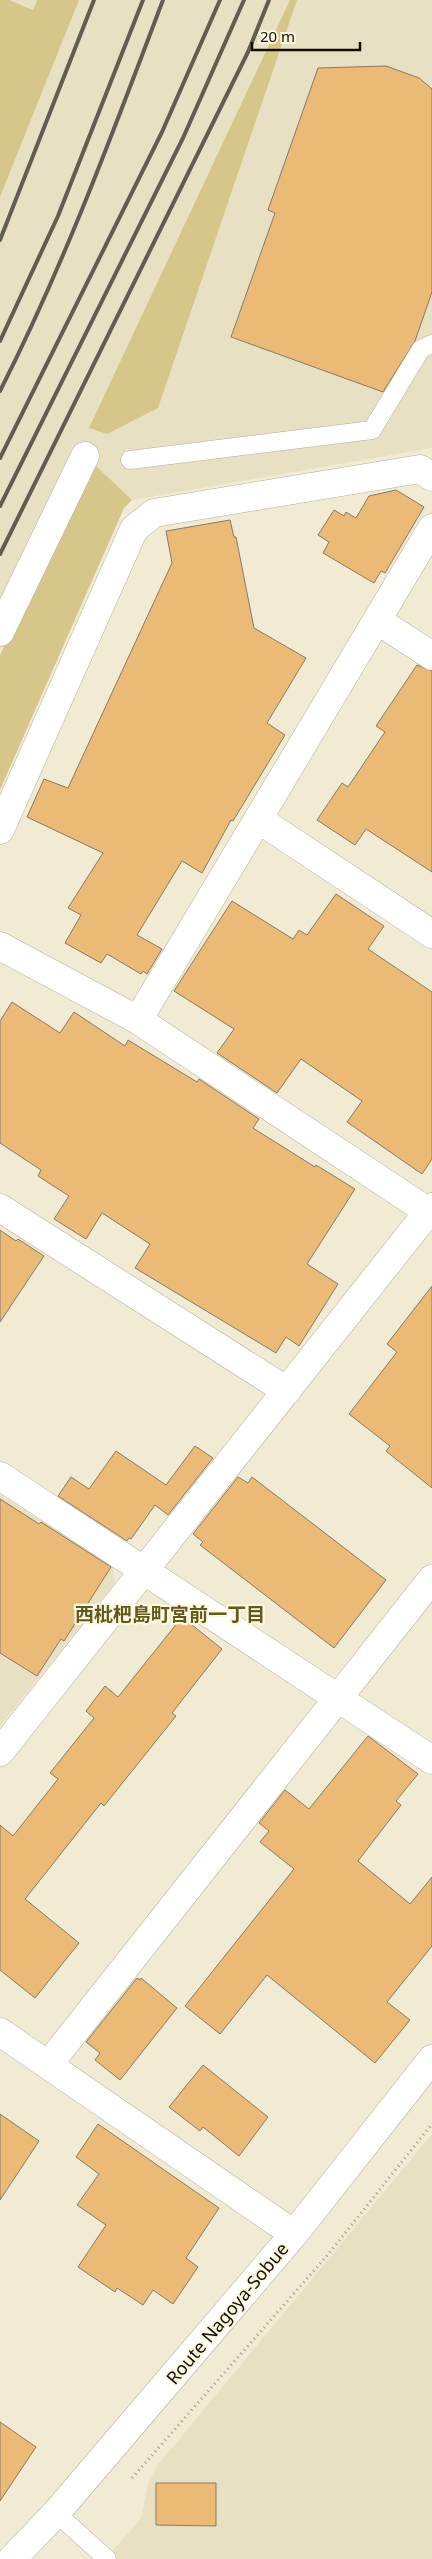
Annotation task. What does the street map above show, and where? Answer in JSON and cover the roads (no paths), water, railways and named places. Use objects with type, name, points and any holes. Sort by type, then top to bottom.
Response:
[{"type":"street","points":[[0,632],[85,456]]},
{"type":"street","points":[[0,830],[134,529],[147,518],[154,513],[420,469],[432,477]]},
{"type":"street","points":[[138,1020],[432,528]]},
{"type":"street","points":[[377,620],[432,656]]},
{"type":"street","points":[[258,819],[432,934]]},
{"type":"street","points":[[0,946],[138,1020],[431,1211],[0,1752]]},
{"type":"street","points":[[0,1208],[287,1391]]},
{"type":"street","points":[[0,1476],[432,1760]]},
{"type":"street","points":[[48,2065],[432,1579]]},
{"type":"street","points":[[0,2032],[294,2234]]},
{"type":"street","name":"Route Nagoya-Sobue","points":[[12,2559],[56,2513],[294,2234],[432,2059]]},
{"type":"lane","points":[[130,460],[372,430],[421,349],[432,344]]},
{"type":"lane","points":[[56,2513],[107,2559]]},
{"type":"railway","points":[[0,240],[94,0]]},
{"type":"railway","points":[[0,341],[58,216],[143,0]]},
{"type":"railway","points":[[0,391],[67,247],[163,0]]},
{"type":"railway","points":[[0,458],[162,132],[220,0]]},
{"type":"railway","points":[[0,506],[183,138],[244,0]]},
{"type":"railway","points":[[0,554],[248,52],[269,0]]},
{"type":"district","name":"西枇杷島町宮前一丁目","points":[[170,1614]]}]
